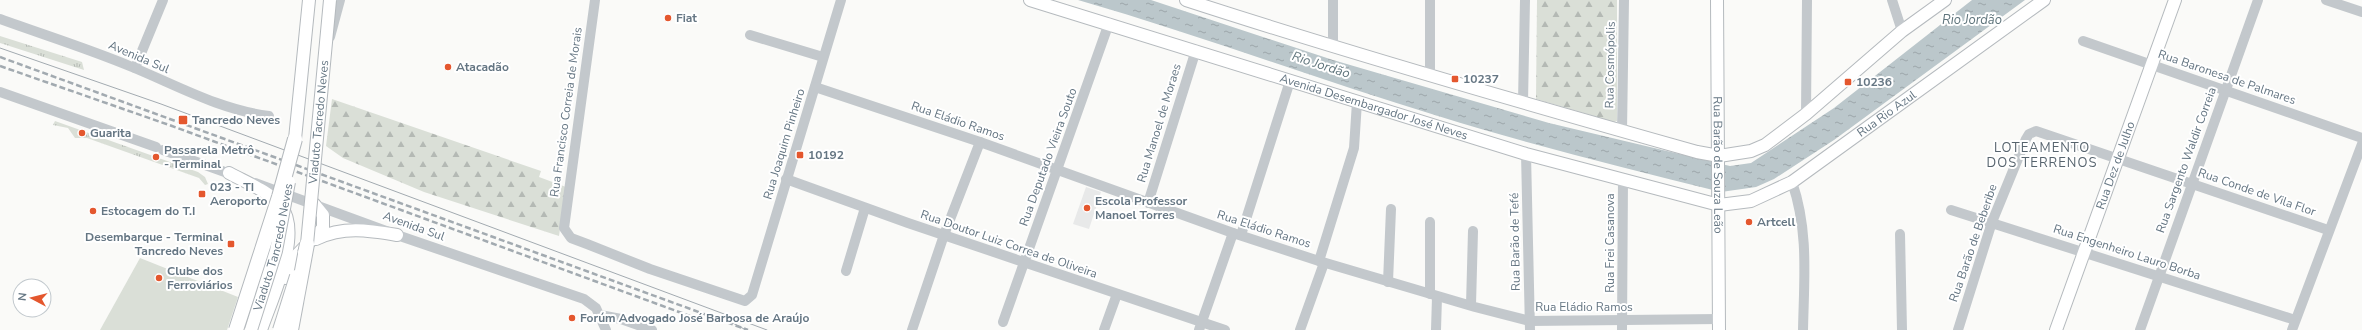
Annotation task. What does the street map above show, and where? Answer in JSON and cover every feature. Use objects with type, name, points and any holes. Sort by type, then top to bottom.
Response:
[{"type":"highway","points":[[236,330],[280,197],[295,139]]},
{"type":"highway","points":[[290,330],[310,242]]},
{"type":"main road","name":"Viaduto Tacredo Neves","points":[[295,139],[309,0]]},
{"type":"main road","name":"Viaduto Tacredo Neves","points":[[310,242],[323,62],[330,0]]},
{"type":"main road","name":"Avenida Desembargador José Neves","points":[[1030,0],[1196,50],[1290,81],[1526,154],[1623,179],[1719,200]]},
{"type":"main road","points":[[1186,0],[1332,47],[1430,74],[1719,159],[1751,151],[1765,145],[1806,114],[1902,31],[1945,0]]},
{"type":"main road","name":"Rua Barão de Souza Leão","points":[[1717,0],[1719,325]]},
{"type":"main road","name":"Rua Rio Azul","points":[[1719,200],[1751,201],[1792,182],[2044,0]]},
{"type":"main road","name":"Rua Dez de Julho","points":[[2056,330],[2175,0]]},
{"type":"main road","name":"Viaduto Tancredo Neves","points":[[251,330],[276,251],[293,165],[295,139]]},
{"type":"main road","points":[[229,173],[266,194],[281,206],[287,217],[289,232],[284,274],[268,330]]},
{"type":"main road","points":[[262,330],[284,274],[296,257],[320,232],[324,224],[323,215],[314,204]]},
{"type":"main road","points":[[310,242],[342,230],[373,230],[397,234]]},
{"type":"main road","points":[[279,330],[310,242]]},
{"type":"street","points":[[135,68],[163,0]]},
{"type":"street","points":[[323,62],[340,0]]},
{"type":"street","name":"Rua Francisco Correia de Morais","points":[[595,0],[564,228],[571,238],[650,269],[741,301],[749,299],[752,295]]},
{"type":"street","name":"Rua Joaquim Pinheiro","points":[[752,295],[841,0]]},
{"type":"street","points":[[1332,47],[1333,0]]},
{"type":"street","points":[[1430,0],[1430,74]]},
{"type":"street","points":[[1523,102],[1525,0]]},
{"type":"street","name":"Rua Cosmópolis","points":[[1622,131],[1624,0]]},
{"type":"street","points":[[1806,114],[1807,0]]},
{"type":"street","points":[[1892,0],[1902,31]]},
{"type":"street","name":"Rua Sargento Waldir Correia","points":[[2140,330],[2258,0]]},
{"type":"street","points":[[2326,0],[2362,12]]},
{"type":"street","name":"Avenida Sul","points":[[0,19],[135,68],[162,82],[240,111],[268,116]]},
{"type":"street","name":"Rua Deputado Vieira Souto","points":[[1003,322],[1109,23]]},
{"type":"street","points":[[750,35],[823,57]]},
{"type":"street","name":"Rua Baronesa de Palmares","points":[[2083,41],[2152,66],[2226,89],[2362,138]]},
{"type":"street","name":"Rua Manoel de Moraes","points":[[1148,203],[1196,50]]},
{"type":"street","points":[[1200,326],[1237,234],[1290,81]]},
{"type":"street","name":"Rua Eládio Ramos","points":[[815,87],[980,142],[1237,234],[1322,262],[1471,305],[1530,325],[1719,325]]},
{"type":"street","name":"Avenida Sul","points":[[0,92],[397,234],[584,299],[596,308],[600,315]]},
{"type":"street","points":[[1300,330],[1322,262],[1354,148],[1357,102]]},
{"type":"street","name":"Rua Conde de Vila Flor","points":[[2042,131],[2328,230]]},
{"type":"street","name":"Rua Barão de Beberibe","points":[[1958,330],[1992,222],[2026,139],[2030,134],[2042,131]]},
{"type":"street","points":[[912,330],[944,235],[980,142]]},
{"type":"street","points":[[2293,325],[2362,144]]},
{"type":"street","name":"Rua Barão de Tefé","points":[[1526,154],[1530,325]]},
{"type":"street","name":"Rua Doutor Luiz Correa de Oliveira","points":[[786,179],[865,208],[1117,294],[1200,326],[1226,330]]},
{"type":"street","name":"Rua Frei Casanova","points":[[1622,325],[1623,179]]},
{"type":"street","points":[[1792,182],[1800,203],[1804,238],[1804,330]]},
{"type":"street","points":[[846,271],[865,208]]},
{"type":"street","points":[[1388,282],[1391,209]]},
{"type":"street","name":"Rua Engenheiro Lauro Borba","points":[[1951,210],[2159,277],[2293,325]]},
{"type":"street","points":[[1430,222],[1436,330]]},
{"type":"street","points":[[1471,305],[1472,231]]},
{"type":"street","points":[[1900,234],[1902,330]]},
{"type":"street","points":[[1104,330],[1117,294]]},
{"type":"street","points":[[600,315],[606,330]]},
{"type":"street","points":[[600,315],[621,319],[652,330]]},
{"type":"shaded area","name":"Escola Professor Manoel Torres","points":[[1086,187],[1101,192],[1089,229],[1073,224]]},
{"type":"green space","points":[[1537,0],[1617,0],[1617,121],[1614,122],[1536,99]]},
{"type":"green space","points":[[0,36],[82,62],[84,70],[0,43]]},
{"type":"green space","points":[[332,99],[541,171],[539,177],[566,187],[559,236],[424,192],[343,158],[326,146]]},
{"type":"green space","points":[[55,121],[198,172],[205,177],[208,184],[205,185],[199,178],[87,138],[75,138],[68,128],[53,125]]},
{"type":"green space","name":"Clube dos Ferroviários","points":[[140,258],[238,297],[227,330],[100,330]]},
{"type":"water","name":"Rio Jordão","points":[[1078,0],[1151,0],[1333,60],[1549,123],[1730,166],[1751,163],[1834,108],[1972,0],[2025,0],[1834,140],[1774,179],[1756,187],[1721,192],[1473,127]]},
{"type":"tram line","points":[[0,48],[161,104],[767,330]]},
{"type":"tram line","points":[[729,321],[746,330]]},
{"type":"railway","points":[[0,57],[748,330]]},
{"type":"railway","points":[[0,66],[172,126],[690,316]]},
{"type":"place","name":"Fiat","points":[[668,18]]},
{"type":"place","name":"Atacadão","points":[[448,67]]},
{"type":"place","name":"10237","points":[[1455,79]]},
{"type":"place","name":"10236","points":[[1848,82]]},
{"type":"place","name":"Tancredo Neves","points":[[183,120]]},
{"type":"place","name":"Guarita","points":[[82,133]]},
{"type":"place","name":"10192","points":[[800,155]]},
{"type":"place","name":"Passarela Metrô - Terminal","points":[[156,157]]},
{"type":"place","name":"023 - TI Aeroporto","points":[[202,194]]},
{"type":"place","name":"Escola Professor Manoel Torres","points":[[1087,208]]},
{"type":"place","name":"Estocagem do T.I","points":[[93,211]]},
{"type":"place","name":"Artcell","points":[[1749,222]]},
{"type":"place","name":"Desembarque - Terminal Tancredo Neves","points":[[231,244]]},
{"type":"place","name":"Clube dos Ferroviários","points":[[159,278]]},
{"type":"place","name":"Forúm Advogado José Barbosa de Araújo","points":[[572,318]]},
{"type":"district","name":"LOTEAMENTO DOS TERRENOS","points":[[2042,156]]}]
